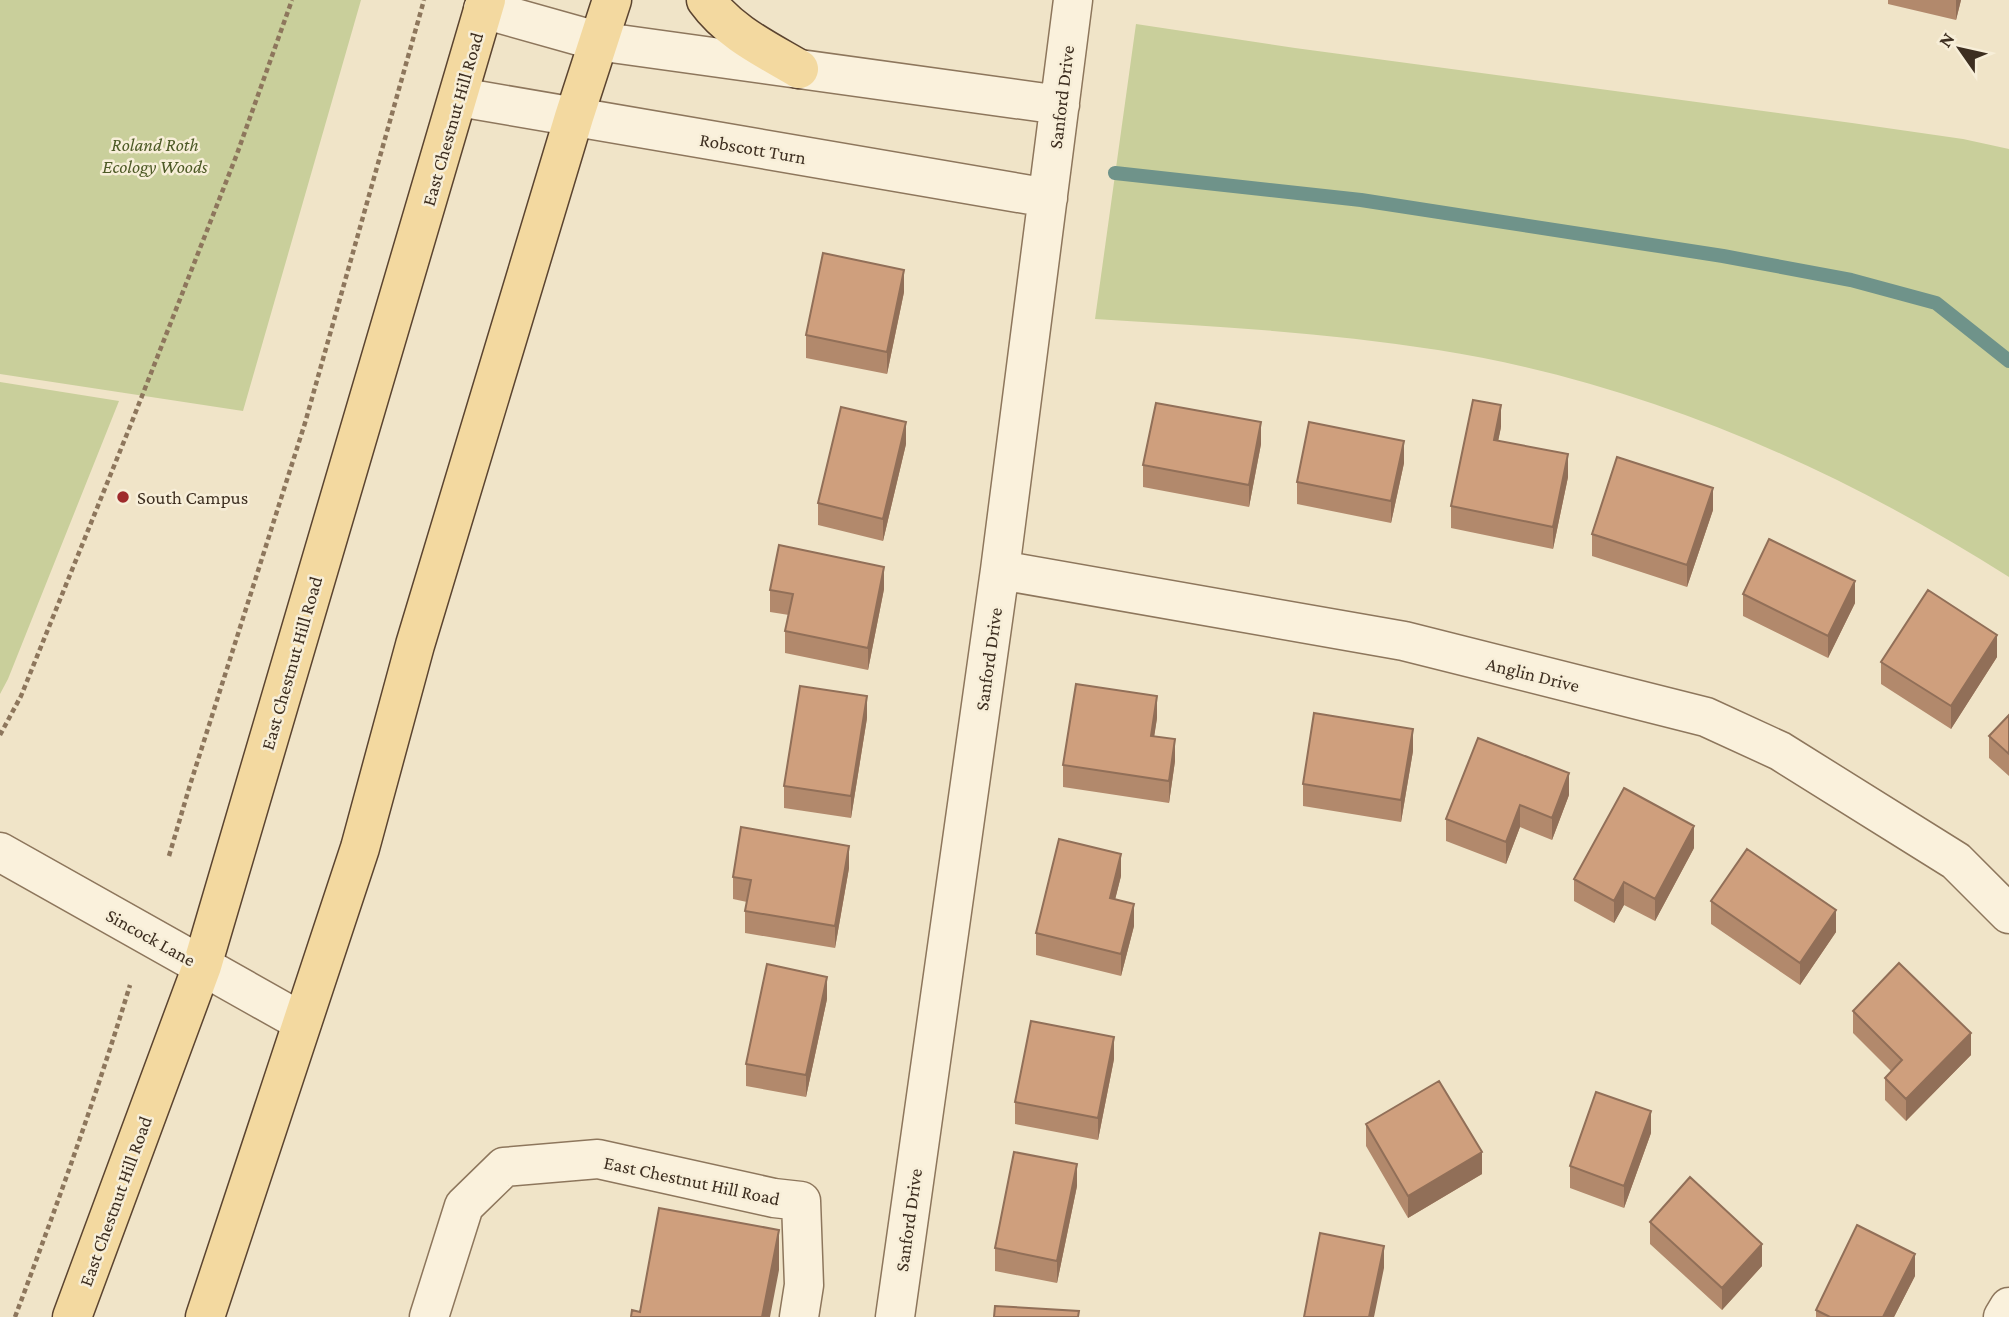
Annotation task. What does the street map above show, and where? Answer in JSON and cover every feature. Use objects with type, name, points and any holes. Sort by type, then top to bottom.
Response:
[{"type":"main road","points":[[205,1317],[360,848],[415,645],[573,117],[612,0]]},
{"type":"main road","points":[[706,0],[717,16],[746,38],[799,69]]},
{"type":"main road","name":"East Chestnut Hill Road","points":[[72,1317],[202,966],[484,4]]},
{"type":"street","name":"Sanford Drive","points":[[895,1317],[1000,570],[1073,0]]},
{"type":"street","points":[[484,4],[597,41],[1060,105]]},
{"type":"street","name":"Robscott Turn","points":[[459,96],[1048,198]]},
{"type":"street","name":"Anglin Drive","points":[[1000,570],[1404,642],[1706,717],[1780,751],[1956,861],[2009,914]]},
{"type":"street","name":"Sincock Lane","points":[[0,852],[302,1022]]},
{"type":"street","name":"East Chestnut Hill Road","points":[[429,1317],[464,1206],[504,1167],[598,1159],[774,1198],[801,1200],[804,1285],[799,1317]]},
{"type":"street","points":[[2003,1317],[2009,1307]]},
{"type":"path","points":[[0,734],[21,696],[131,424],[237,154],[292,0]]},
{"type":"path","points":[[169,856],[305,423],[424,0]]},
{"type":"path","points":[[15,1317],[130,985]]},
{"type":"green space","name":"Roland Roth Ecology Woods","points":[[0,0],[361,0],[243,411],[0,374]]},
{"type":"green space","points":[[1136,24],[1852,123],[1963,139],[2009,149],[2009,577],[1943,537],[1806,465],[1663,407],[1589,384],[1514,364],[1395,344],[1267,330],[1095,319]]},
{"type":"green space","points":[[0,382],[119,401],[0,694]]},
{"type":"building","points":[[823,253],[904,270],[887,352],[806,335]]},
{"type":"building","points":[[1473,400],[1501,405],[1494,440],[1568,454],[1553,527],[1451,506]]},
{"type":"building","points":[[1156,403],[1261,422],[1249,485],[1143,465]]},
{"type":"building","points":[[841,407],[906,422],[883,519],[818,503]]},
{"type":"building","points":[[1309,422],[1404,441],[1391,501],[1297,482]]},
{"type":"building","points":[[1617,457],[1713,488],[1687,565],[1592,534]]},
{"type":"building","points":[[1769,539],[1855,581],[1828,636],[1743,594]]},
{"type":"building","points":[[779,545],[884,567],[868,648],[785,631],[793,594],[770,590]]},
{"type":"building","points":[[1928,590],[1997,635],[1951,706],[1881,662]]},
{"type":"building","points":[[1076,684],[1157,696],[1151,736],[1175,739],[1169,781],[1063,765]]},
{"type":"building","points":[[800,686],[867,696],[851,796],[784,786]]},
{"type":"building","points":[[1314,713],[1413,729],[1401,800],[1303,784]]},
{"type":"building","points":[[2009,715],[2009,754],[1989,736]]},
{"type":"building","points":[[1478,738],[1569,773],[1552,818],[1520,805],[1506,842],[1446,819]]},
{"type":"building","points":[[1624,788],[1694,826],[1655,899],[1624,882],[1614,901],[1574,879]]},
{"type":"building","points":[[741,827],[849,846],[835,926],[745,911],[751,880],[733,877]]},
{"type":"building","points":[[1059,839],[1121,854],[1110,898],[1134,904],[1121,954],[1036,933]]},
{"type":"building","points":[[1747,849],[1836,910],[1800,963],[1711,901]]},
{"type":"building","points":[[1899,963],[1971,1033],[1906,1099],[1885,1078],[1902,1060],[1853,1011]]},
{"type":"building","points":[[767,964],[827,977],[806,1075],[746,1064]]},
{"type":"building","points":[[1031,1021],[1114,1037],[1098,1118],[1015,1102]]},
{"type":"building","points":[[1439,1081],[1482,1152],[1408,1196],[1366,1124]]},
{"type":"building","points":[[1596,1092],[1651,1111],[1624,1186],[1570,1166]]},
{"type":"building","points":[[1014,1152],[1077,1164],[1057,1261],[995,1248]]},
{"type":"building","points":[[1690,1177],[1762,1244],[1722,1288],[1650,1222]]},
{"type":"building","points":[[659,1208],[779,1230],[762,1317],[631,1317],[632,1310],[640,1312]]},
{"type":"building","points":[[1857,1225],[1915,1254],[1883,1317],[1830,1317],[1816,1310]]},
{"type":"building","points":[[1320,1233],[1384,1246],[1369,1317],[1304,1317]]},
{"type":"building","points":[[995,1306],[1079,1311],[1078,1317],[994,1317]]},
{"type":"waterway","points":[[1115,173],[1361,200],[1723,256],[1851,280],[1936,303],[2009,361]]},
{"type":"place","name":"South Campus","points":[[123,497]]}]
